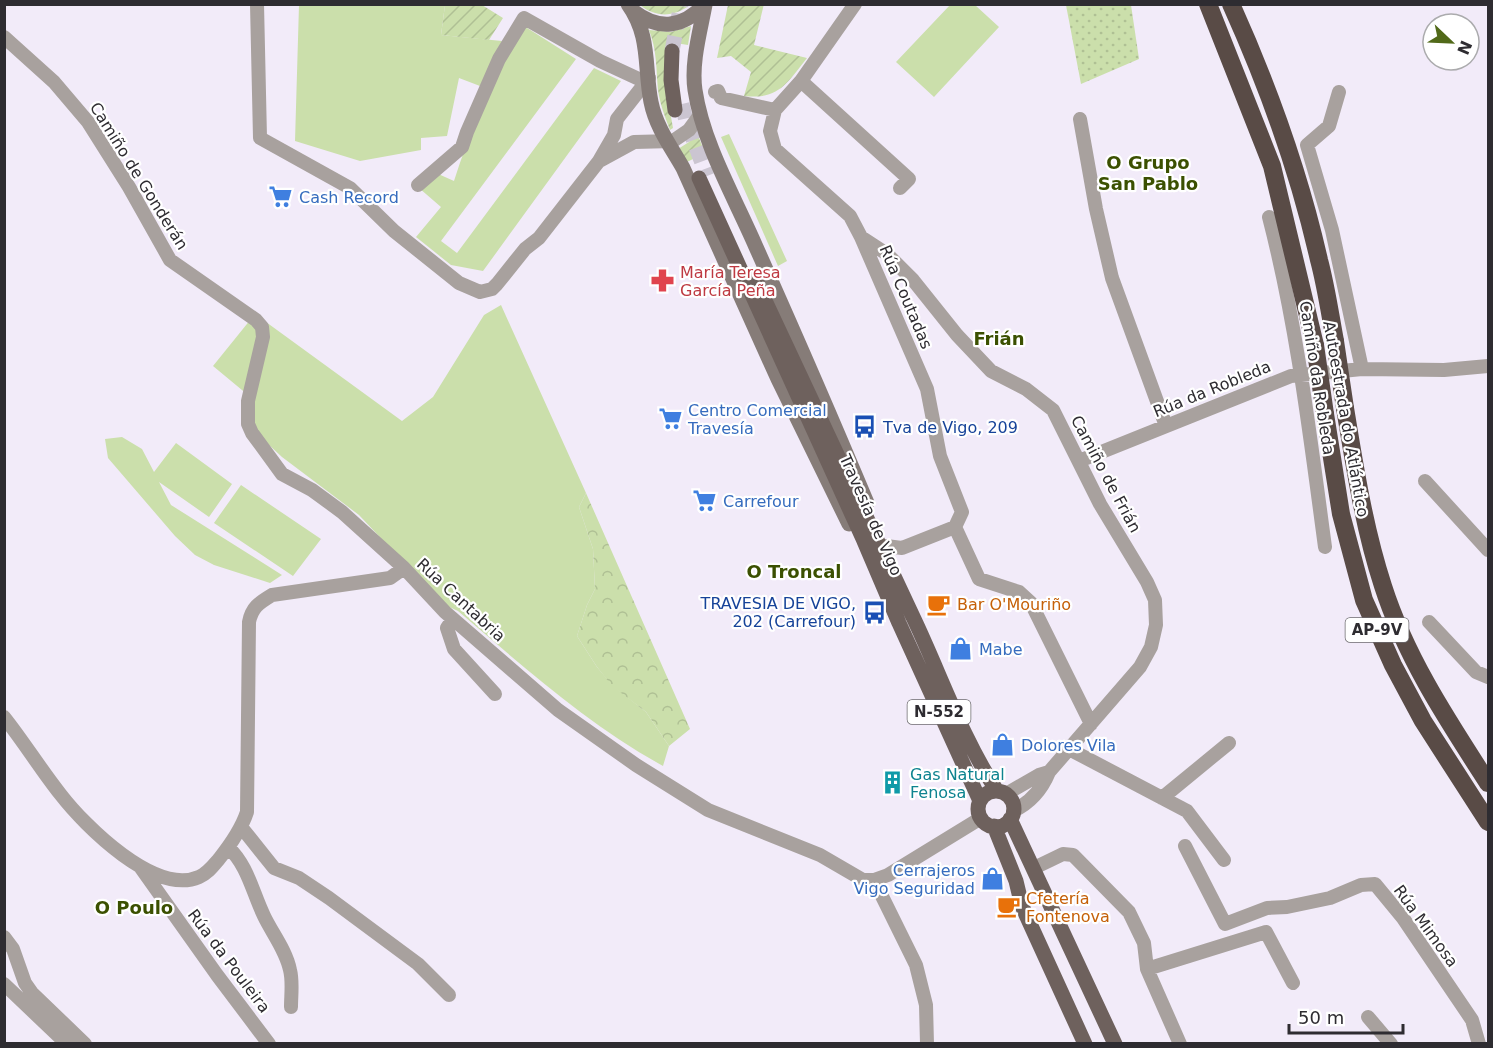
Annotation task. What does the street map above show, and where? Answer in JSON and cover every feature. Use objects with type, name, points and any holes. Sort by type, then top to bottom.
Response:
[{"type":"highway","name":"Autoestrada do Atlántico","points":[[1208,4],[1272,166],[1315,345],[1341,514],[1364,600],[1393,665],[1423,721],[1488,822]]},
{"type":"highway","name":"Autoestrada do Atlántico","points":[[1231,4],[1276,115],[1299,186],[1319,260],[1335,340],[1362,509],[1383,587],[1410,654],[1441,710],[1488,783]]},
{"type":"main road","points":[[630,8],[643,19],[655,24],[669,25],[683,22],[695,15],[705,4]]},
{"type":"main road","name":"N-552","points":[[705,4],[695,71],[695,88],[700,114],[886,546],[906,620]]},
{"type":"main road","name":"N-552","points":[[630,8],[646,44],[651,102],[667,142],[683,168],[783,389],[906,620]]},
{"type":"main road","points":[[676,50],[680,80],[679,107]]},
{"type":"main road","name":"Travesía de Vigo","points":[[703,177],[883,558],[980,801]]},
{"type":"main road","name":"Travesía de Vigo","points":[[906,620],[970,745],[1002,792]]},
{"type":"main road","points":[[980,801],[987,794],[1002,792]]},
{"type":"main road","name":"N-552","points":[[1002,792],[1012,801],[1012,815],[1034,868],[1115,1044]]},
{"type":"main road","name":"N-552","points":[[980,801],[978,810],[981,818]]},
{"type":"main road","points":[[981,818],[994,826],[1003,825],[1012,815]]},
{"type":"main road","points":[[994,826],[1016,881],[1022,906],[1085,1044]]},
{"type":"street","points":[[257,4],[260,138],[350,188],[394,231],[459,283],[480,292],[492,289],[525,249],[539,237],[599,161],[614,135],[617,119],[649,78]]},
{"type":"street","points":[[717,92],[721,98],[775,110],[801,81],[855,4]]},
{"type":"street","points":[[418,185],[462,147],[499,59],[524,18],[610,66],[641,80],[649,78]]},
{"type":"street","name":"Camiño de Gonderán","points":[[4,37],[54,81],[88,122],[129,187],[170,260],[256,320],[262,327],[261,348],[248,401],[248,424],[282,474],[312,490],[342,512],[404,568]]},
{"type":"street","points":[[801,81],[909,179],[900,188]]},
{"type":"street","points":[[1339,92],[1329,126],[1307,145],[1332,230],[1362,369]]},
{"type":"street","name":"Rúa Coutadas","points":[[775,110],[770,131],[776,149],[849,216],[861,237],[927,389],[940,456],[962,512],[955,527],[979,579],[1019,591],[1032,603],[1091,724]]},
{"type":"street","points":[[599,161],[634,142],[667,142],[679,138],[689,130],[700,114]]},
{"type":"street","points":[[1080,119],[1096,209],[1112,278],[1166,426]]},
{"type":"street","name":"Camiño da Robleda","points":[[1269,217],[1282,270],[1301,374],[1325,547]]},
{"type":"street","name":"Camiño de Frián","points":[[861,237],[887,254],[913,280],[957,335],[991,371],[1026,389],[1053,410],[1100,504],[1155,600],[1156,625],[1151,647],[1140,667],[1049,772],[1045,782],[1032,798],[1012,815]]},
{"type":"street","name":"Rúa da Robleda","points":[[1079,461],[1281,379],[1301,374],[1362,369],[1443,370],[1488,366]]},
{"type":"street","points":[[1425,481],[1488,550]]},
{"type":"street","points":[[886,546],[902,548],[955,527]]},
{"type":"street","name":"Rúa Cantabria","points":[[4,717],[61,796],[93,831],[141,868],[174,880],[198,878],[209,870],[228,847],[242,828],[247,812],[249,622],[252,610],[258,603],[272,595],[390,578],[404,568],[453,619],[558,710],[684,797],[708,810],[820,855],[863,880],[874,880]]},
{"type":"street","points":[[453,619],[447,628],[454,648],[495,694]]},
{"type":"street","points":[[1429,622],[1476,672],[1488,677]]},
{"type":"street","points":[[1162,798],[1229,743]]},
{"type":"street","points":[[1069,749],[1187,811],[1224,860]]},
{"type":"street","name":"Camiño de Frián","points":[[1002,792],[1049,772]]},
{"type":"street","points":[[927,1044],[926,1005],[916,965],[874,880],[888,875],[981,818]]},
{"type":"street","points":[[242,828],[274,868],[299,878],[329,898],[418,964],[449,995]]},
{"type":"street","name":"Rúa Mimosa","points":[[1185,846],[1225,924],[1267,908],[1287,907],[1330,898],[1361,885],[1375,884],[1403,918],[1472,1020],[1479,1044]]},
{"type":"street","points":[[228,847],[238,856],[245,869],[263,914],[286,959],[291,972],[291,1006]]},
{"type":"street","points":[[1034,868],[1063,854],[1068,854],[1078,859],[1129,912],[1144,943],[1147,969],[1180,1044]]},
{"type":"street","name":"Rúa da Pouleira","points":[[141,868],[269,1044]]},
{"type":"street","points":[[1147,969],[1266,932],[1293,983]]},
{"type":"street","points":[[4,937],[14,949],[25,983],[32,993],[85,1044]]},
{"type":"street","points":[[19,960],[8,987],[67,1044]]},
{"type":"street","points":[[1368,1017],[1390,1044]]},
{"type":"green space","points":[[764,4],[754,45],[807,58],[781,88],[766,95],[744,96],[751,72],[731,56],[717,58],[728,5]]},
{"type":"green space","points":[[299,5],[445,5],[441,35],[502,41],[480,86],[459,78],[447,136],[421,138],[421,150],[360,161],[295,141]]},
{"type":"green space","points":[[445,5],[482,5],[503,18],[489,40],[441,35]]},
{"type":"green space","points":[[640,5],[690,5],[678,12],[659,14]]},
{"type":"green space","points":[[950,5],[975,5],[999,27],[934,97],[896,62]]},
{"type":"green space","points":[[1066,5],[1131,5],[1139,59],[1081,84]]},
{"type":"green space","points":[[524,26],[576,59],[441,241],[457,253],[594,68],[621,81],[483,271],[451,265],[416,237],[441,207],[419,188],[436,173],[454,181],[485,101]]},
{"type":"green space","points":[[691,26],[688,45],[669,42],[670,111],[673,128],[670,130],[659,95],[655,52],[649,30],[671,32]]},
{"type":"green space","points":[[697,133],[705,153],[685,163],[678,149]]},
{"type":"green space","points":[[729,134],[787,261],[778,266],[721,137]]},
{"type":"green space","points":[[501,305],[586,493],[579,507],[593,549],[595,589],[577,636],[612,685],[646,712],[669,746],[663,766],[582,713],[458,611],[443,604],[359,515],[282,457],[255,432],[251,423],[254,400],[213,366],[255,314],[402,421],[433,397],[484,315]]},
{"type":"green space","points":[[122,437],[142,449],[154,472],[176,443],[232,484],[209,517],[159,482],[171,505],[282,575],[270,583],[214,565],[195,555],[175,536],[108,458],[105,439]]},
{"type":"green space","points":[[241,485],[321,539],[293,576],[214,523]]},
{"type":"green space","points":[[586,493],[690,729],[669,746],[646,712],[612,686],[577,636],[595,589],[593,549],[579,507]]},
{"type":"tunnel","points":[[672,51],[681,4]]},
{"type":"tunnel","points":[[682,104],[707,176]]},
{"type":"place","name":"Cash Record","points":[[281,197]]},
{"type":"place","name":"María Teresa García Peña","points":[[662,281]]},
{"type":"place","name":"Centro Comercial Travesía","points":[[670,419]]},
{"type":"place","name":"Tva de Vigo, 209","points":[[865,427]]},
{"type":"place","name":"Carrefour","points":[[705,501]]},
{"type":"place","name":"Bar O'Mouriño","points":[[939,604]]},
{"type":"place","name":"TRAVESIA DE VIGO, 202 (Carrefour)","points":[[874,612]]},
{"type":"place","name":"Mabe","points":[[961,649]]},
{"type":"place","name":"Dolores Vila","points":[[1003,745]]},
{"type":"place","name":"Gas Natural Fenosa","points":[[892,783]]},
{"type":"place","name":"Cerrajeros Vigo Seguridad","points":[[993,879]]},
{"type":"place","name":"Cfetería Fontenova","points":[[1008,907]]},
{"type":"district","name":"O Grupo San Pablo","points":[[1148,172]]},
{"type":"district","name":"Frián","points":[[999,338]]},
{"type":"district","name":"O Troncal","points":[[794,571]]},
{"type":"district","name":"O Poulo","points":[[134,907]]}]
